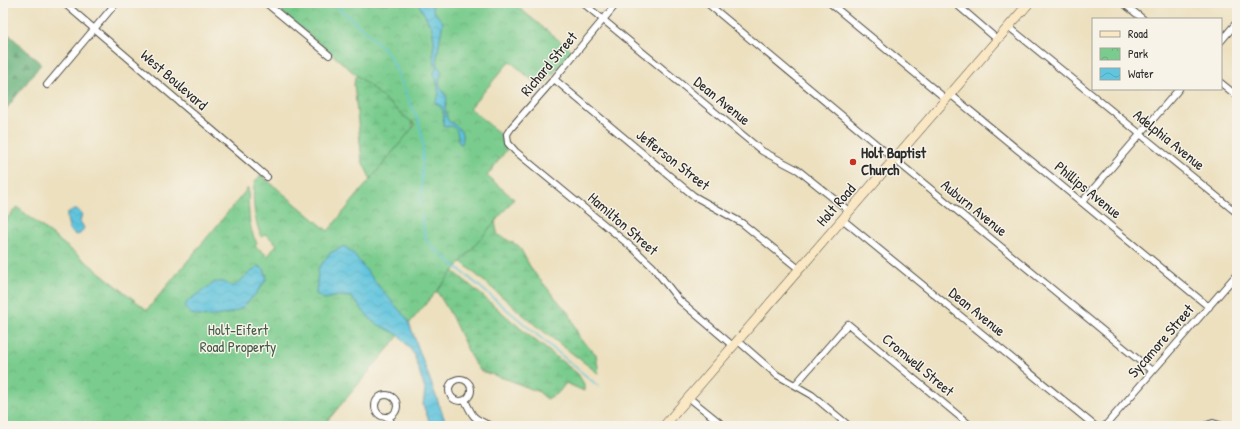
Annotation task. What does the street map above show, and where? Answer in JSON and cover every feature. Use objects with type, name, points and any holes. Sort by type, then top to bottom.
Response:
[{"type":"main road","name":"Holt Road","points":[[664,426],[1029,3]]},
{"type":"street","name":"West Boulevard","points":[[64,3],[267,177]]},
{"type":"street","points":[[47,85],[116,3]]},
{"type":"street","points":[[266,3],[329,55]]},
{"type":"street","name":"Dean Avenue","points":[[583,3],[762,151],[798,170],[849,211]]},
{"type":"street","name":"Richard Street","points":[[508,143],[507,134],[511,128],[617,3]]},
{"type":"street","name":"Auburn Avenue","points":[[707,3],[894,159],[1152,370]]},
{"type":"street","name":"Phillips Avenue","points":[[830,3],[1082,202],[1209,307]]},
{"type":"street","points":[[955,3],[998,40]]},
{"type":"street","points":[[1123,3],[1142,18]]},
{"type":"street","points":[[1222,40],[1237,22]]},
{"type":"street","name":"Adelphia Avenue","points":[[1009,26],[1237,213]]},
{"type":"street","name":"Jefferson Street","points":[[554,79],[694,196],[742,223],[799,270]]},
{"type":"street","points":[[1222,84],[1237,96]]},
{"type":"street","points":[[1082,202],[1178,90]]},
{"type":"street","name":"Hamilton Street","points":[[508,143],[515,151],[634,249],[652,267],[678,300],[777,375],[812,396],[849,426]]},
{"type":"street","name":"Dean Avenue","points":[[842,219],[1095,426]]},
{"type":"street","name":"Sycamore Street","points":[[1105,426],[1152,370],[1237,274]]},
{"type":"street","name":"Cromwell Street","points":[[795,386],[848,324],[971,426]]},
{"type":"street","points":[[688,397],[724,426]]},
{"type":"street","points":[[465,400],[471,414],[475,419],[491,426]]},
{"type":"street","points":[[389,416],[392,426]]},
{"type":"street","points":[[1204,426],[1213,423],[1223,426]]},
{"type":"green space","name":"Holt-Eifert Road Property","points":[[272,3],[513,3],[572,51],[541,88],[510,61],[470,108],[501,135],[502,142],[507,149],[487,176],[514,199],[323,426],[3,426],[3,223],[17,207],[147,310],[248,188],[250,223],[257,243],[255,246],[268,256],[277,244],[265,234],[262,237],[256,219],[253,192],[255,182],[261,175],[328,231],[415,125]]},
{"type":"green space","points":[[3,29],[41,64],[3,113]]},
{"type":"green space","points":[[361,69],[397,92],[411,120],[417,140],[377,192],[362,161],[354,84],[355,78]]},
{"type":"green space","points":[[493,204],[498,235],[519,246],[532,270],[570,315],[580,339],[596,354],[599,374],[534,324],[451,253]]},
{"type":"green space","points":[[419,262],[444,263],[527,334],[578,374],[584,384],[584,391],[566,383],[558,393],[547,399],[539,392],[481,371],[473,361],[450,313]]},
{"type":"water","points":[[418,3],[433,3],[432,7],[434,12],[443,22],[437,56],[438,66],[442,72],[439,83],[447,98],[445,109],[448,121],[458,127],[462,133],[462,144],[460,144],[456,129],[452,126],[443,126],[444,113],[441,107],[435,103],[439,94],[436,78],[433,75],[436,68],[433,56],[434,40],[432,28]]},
{"type":"water","points":[[77,209],[82,214],[80,221],[84,228],[80,234],[76,235],[70,231],[67,213]]},
{"type":"water","points":[[344,246],[353,253],[408,320],[444,418],[444,426],[431,426],[423,405],[425,390],[414,354],[399,335],[373,322],[351,297],[340,296],[324,299],[316,294],[318,269],[330,253]]},
{"type":"water","points":[[258,266],[264,269],[267,278],[253,297],[238,310],[219,316],[205,317],[193,314],[184,307],[189,300],[215,282],[224,282],[233,287]]},
{"type":"waterway","points":[[333,3],[379,44],[388,54],[394,65],[419,123],[423,141],[421,205]]},
{"type":"waterway","points":[[422,215],[424,234],[429,244],[598,386]]},
{"type":"place","name":"Holt Baptist Church","points":[[853,162]]}]
